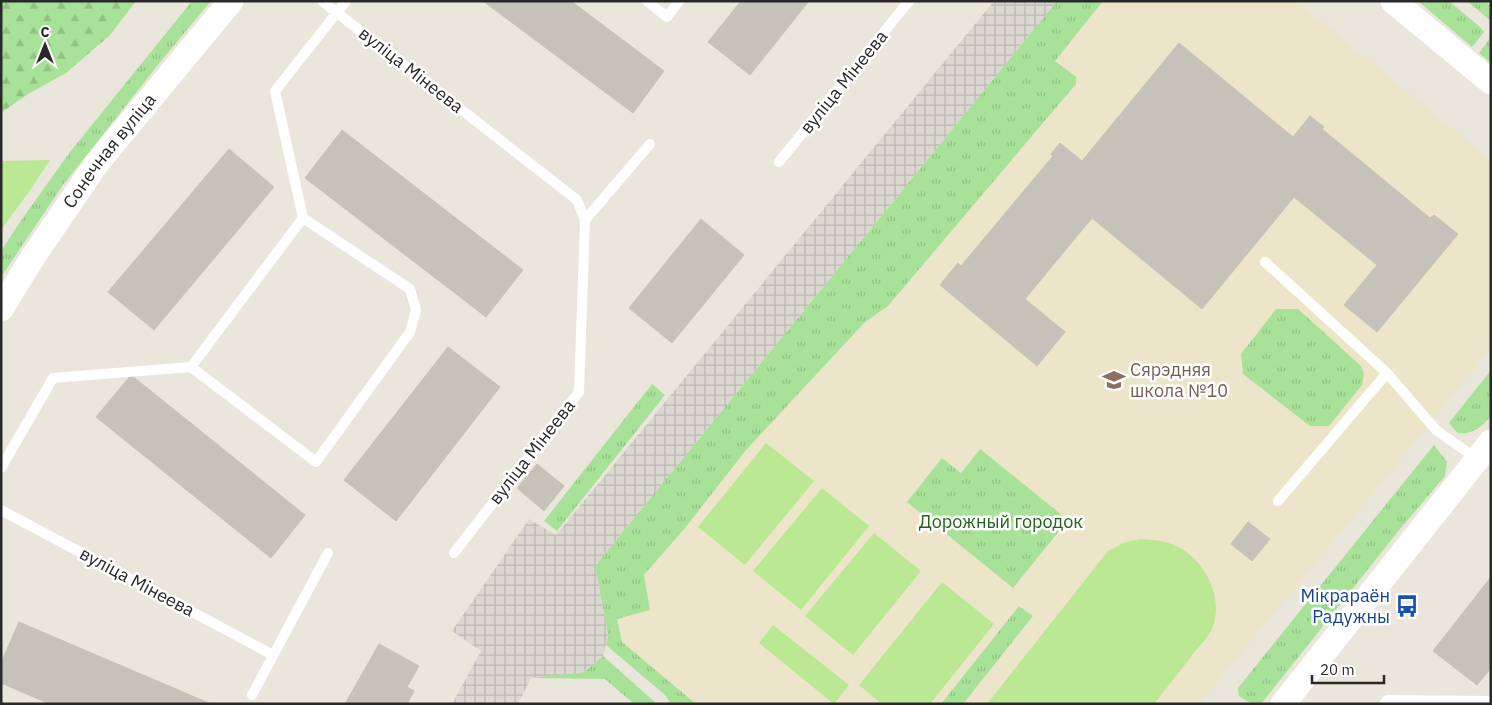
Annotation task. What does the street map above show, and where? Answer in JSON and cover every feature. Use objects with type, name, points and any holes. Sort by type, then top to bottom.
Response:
[{"type":"street","name":"Сонечная вуліца","points":[[1,309],[33,257],[97,163],[231,1]]},
{"type":"street","points":[[1392,1],[1491,82]]},
{"type":"street","points":[[1283,704],[1484,450]]},
{"type":"lane","name":"вуліца Мінеева","points":[[322,1],[577,200],[585,220],[579,392],[454,553]]},
{"type":"lane","points":[[1,468],[53,378],[190,367],[316,462],[410,332],[416,310],[410,289],[303,218],[274,91],[346,1]]},
{"type":"lane","points":[[647,1],[666,17],[679,1]]},
{"type":"lane","name":"вуліца Мінеева","points":[[779,162],[909,1]]},
{"type":"lane","points":[[585,220],[650,144]]},
{"type":"lane","points":[[190,367],[303,218]]},
{"type":"lane","points":[[1265,262],[1387,373],[1436,430],[1484,450]]},
{"type":"lane","points":[[1278,501],[1387,373]]},
{"type":"lane","name":"вуліца Мінеева","points":[[1,510],[273,655]]},
{"type":"lane","points":[[252,695],[328,553]]},
{"type":"lane","points":[[1384,704],[1387,700],[1491,701]]},
{"type":"shaded area","points":[[994,1],[1057,1],[595,566],[608,635],[603,656],[584,672],[531,678],[518,704],[452,704],[481,651],[452,631],[529,519],[556,535]]},
{"type":"shaded area","name":"Сярэдняя школа №10","points":[[1079,1],[1296,1],[1491,160],[1491,347],[1431,423],[1199,704],[696,704],[622,642],[608,574]]},
{"type":"green space","points":[[1,1],[136,1],[110,35],[66,73],[28,94],[1,113]]},
{"type":"green space","points":[[192,1],[211,1],[63,185],[1,277],[1,251],[22,219],[70,152]]},
{"type":"green space","points":[[1057,1],[1103,1],[1055,61],[1076,77],[1076,84],[888,306],[865,322],[746,450],[685,528],[644,575],[650,610],[617,619],[622,642],[696,704],[671,704],[665,695],[606,645],[608,635],[595,566]]},
{"type":"green space","points":[[1418,1],[1449,1],[1484,32],[1472,47]]},
{"type":"green space","points":[[1467,1],[1486,1],[1491,6],[1491,21]]},
{"type":"green space","points":[[1491,38],[1491,63],[1479,53]]},
{"type":"green space","points":[[50,160],[31,189],[1,230],[1,161]]},
{"type":"green space","points":[[1276,309],[1298,309],[1361,366],[1364,374],[1362,385],[1329,426],[1310,426],[1243,374],[1241,354]]},
{"type":"green space","points":[[1491,370],[1491,413],[1489,417],[1472,432],[1457,432],[1449,423]]},
{"type":"green space","points":[[652,384],[665,395],[557,531],[544,521]]},
{"type":"green space","points":[[766,443],[814,481],[745,565],[698,527]]},
{"type":"green space","points":[[1434,445],[1447,462],[1445,476],[1400,529],[1261,704],[1252,704],[1239,696],[1238,688]]},
{"type":"green space","name":"Дорожный городок","points":[[980,449],[1068,520],[1013,588],[907,502],[942,458],[961,473]]},
{"type":"green space","points":[[822,488],[869,526],[801,610],[753,571]]},
{"type":"green space","points":[[874,533],[921,571],[853,655],[805,616]]},
{"type":"green space","points":[[1140,539],[1170,543],[1195,559],[1210,581],[1216,606],[1215,619],[1211,631],[1154,704],[987,704],[1108,551],[1123,543]]},
{"type":"green space","points":[[942,582],[994,624],[930,704],[882,704],[859,685]]},
{"type":"green space","points":[[1019,606],[1033,616],[963,704],[941,704]]},
{"type":"green space","points":[[773,625],[849,685],[834,704],[759,643]]},
{"type":"green space","points":[[603,656],[657,704],[634,704],[605,679],[531,678],[584,672]]},
{"type":"building","points":[[483,1],[571,1],[664,71],[633,113]]},
{"type":"building","points":[[741,1],[809,1],[750,75],[708,42]]},
{"type":"building","points":[[1179,43],[1293,137],[1310,116],[1324,127],[1322,129],[1430,218],[1434,215],[1458,234],[1377,332],[1344,305],[1377,265],[1294,197],[1202,309],[1092,218],[1025,299],[1065,332],[1037,366],[940,285],[958,263],[961,266],[1053,156],[1051,154],[1060,143],[1082,161]]},
{"type":"building","points":[[342,130],[523,270],[486,317],[305,178]]},
{"type":"building","points":[[229,149],[274,187],[154,330],[108,292]]},
{"type":"building","points":[[701,219],[744,255],[672,343],[629,308]]},
{"type":"building","points":[[448,347],[500,387],[396,521],[344,480]]},
{"type":"building","points":[[131,375],[305,515],[271,558],[96,417]]},
{"type":"building","points":[[537,464],[564,486],[544,511],[517,488]]},
{"type":"building","points":[[1248,522],[1270,539],[1252,561],[1231,544]]},
{"type":"building","points":[[1491,577],[1491,668],[1477,685],[1433,651]]},
{"type":"building","points":[[19,622],[211,704],[50,704],[1,683],[1,663]]},
{"type":"building","points":[[379,644],[419,666],[407,687],[414,691],[407,704],[345,704]]},
{"type":"place","name":"Сярэдняя школа №10","points":[[1114,380]]},
{"type":"place","name":"Мікрараён Радужны","points":[[1407,606]]}]
